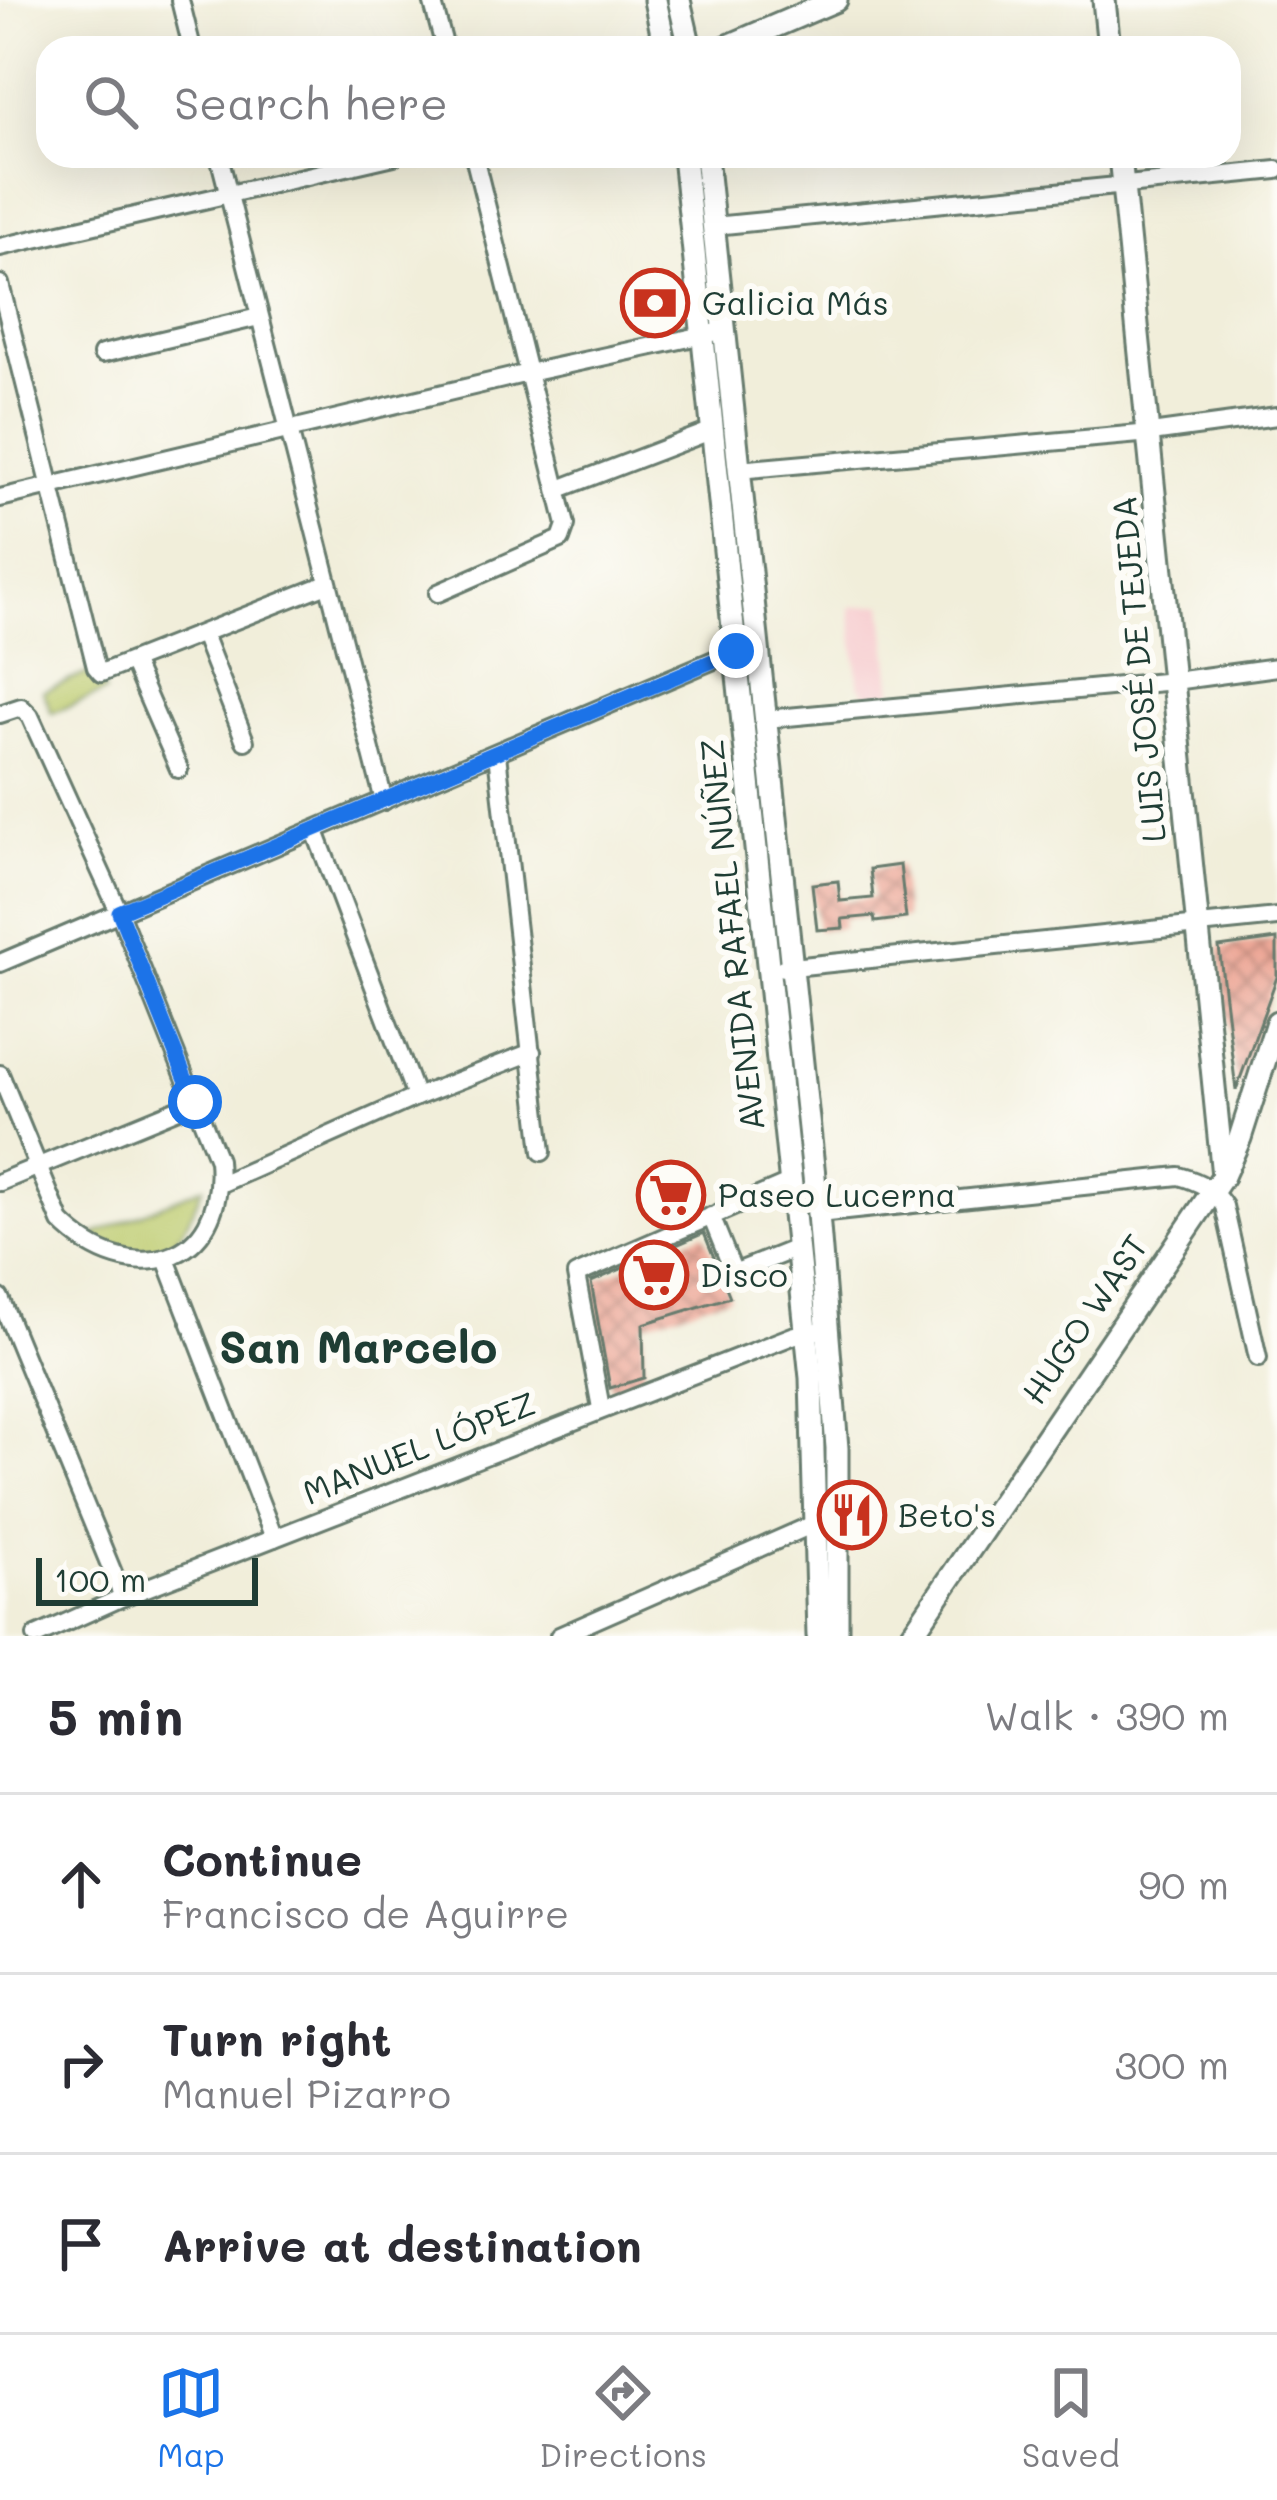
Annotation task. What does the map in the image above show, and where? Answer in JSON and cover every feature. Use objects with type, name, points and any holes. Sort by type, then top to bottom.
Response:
[{"type":"main road","points":[[655,0],[662,36]]},
{"type":"main road","points":[[679,0],[687,36]]},
{"type":"main road","points":[[752,36],[836,0]]},
{"type":"main road","points":[[1104,0],[1108,36]]},
{"type":"main road","name":"AVENIDA RAFAEL NÚÑEZ","points":[[686,168],[738,470],[818,1214],[818,1636]]},
{"type":"main road","name":"AVENIDA RAFAEL NÚÑEZ","points":[[707,168],[714,226],[713,430],[797,1248],[818,1331],[837,1464],[838,1636]]},
{"type":"main road","name":"LUIS JOSÉ DE TEJEDA","points":[[1122,168],[1151,433],[1218,1183]]},
{"type":"main road","name":"HUGO WAST","points":[[911,1636],[1218,1183],[1240,1138],[1277,1022]]},
{"type":"street","points":[[180,0],[189,36]]},
{"type":"street","points":[[432,0],[442,36]]},
{"type":"street","points":[[222,168],[384,801]]},
{"type":"street","points":[[0,248],[343,168]]},
{"type":"street","points":[[438,593],[561,539],[566,525],[476,168]]},
{"type":"street","points":[[714,226],[1277,170]]},
{"type":"street","points":[[0,284],[95,667],[101,673],[327,584]]},
{"type":"street","points":[[102,354],[259,317]]},
{"type":"street","points":[[0,498],[712,333]]},
{"type":"street","points":[[738,470],[1151,433],[1277,416]]},
{"type":"street","points":[[559,489],[713,430]]},
{"type":"street","points":[[202,634],[245,741]]},
{"type":"street","points":[[0,963],[736,651]]},
{"type":"street","points":[[133,662],[179,769]]},
{"type":"street","points":[[766,719],[1277,667]]},
{"type":"street","points":[[0,714],[21,707],[30,716],[119,912],[218,1160],[220,1184],[208,1223],[181,1251],[135,1263],[109,1257],[78,1239],[61,1222],[0,1074]]},
{"type":"street","points":[[497,754],[542,1152]]},
{"type":"street","points":[[315,831],[416,1097]]},
{"type":"street","points":[[770,971],[1196,922],[1277,917]]},
{"type":"street","points":[[220,1184],[416,1097],[532,1052]]},
{"type":"street","points":[[0,1182],[195,1102]]},
{"type":"street","points":[[818,1214],[1179,1176],[1218,1183]]},
{"type":"street","points":[[601,1408],[576,1274],[791,1182]]},
{"type":"street","name":"LUIS JOSÉ DE TEJEDA","points":[[1218,1183],[1258,1358]]},
{"type":"street","points":[[711,1216],[734,1273],[797,1248]]},
{"type":"street","points":[[166,1258],[274,1538]]},
{"type":"street","points":[[0,1298],[123,1597]]},
{"type":"street","name":"MANUEL LÓPEZ","points":[[36,1636],[123,1597],[601,1408],[818,1331]]},
{"type":"street","points":[[559,1636],[816,1523]]},
{"type":"shaded area","points":[[883,604],[893,692],[863,695],[850,607]]},
{"type":"green space","points":[[96,670],[105,692],[52,713],[43,691]]},
{"type":"green space","points":[[203,1187],[184,1229],[169,1248],[129,1251],[91,1236]]},
{"type":"building","points":[[900,865],[906,918],[842,919],[843,928],[817,930],[812,884],[838,881],[840,901],[873,898],[870,869]]},
{"type":"building","points":[[1277,939],[1277,977],[1236,1090],[1219,947]]},
{"type":"building","points":[[704,1233],[730,1297],[643,1324],[644,1378],[610,1388],[591,1282]]},
{"type":"place","name":"Galicia Más","points":[[655,303]]},
{"type":"place","name":"Paseo Lucerna","points":[[671,1195]]},
{"type":"place","name":"Disco","points":[[654,1275]]},
{"type":"place","name":"Beto's","points":[[852,1515]]},
{"type":"district","name":"San Marcelo","points":[[358,1347]]},
{"type":"route","points":[[195,1102],[119,912],[736,651]]}]
